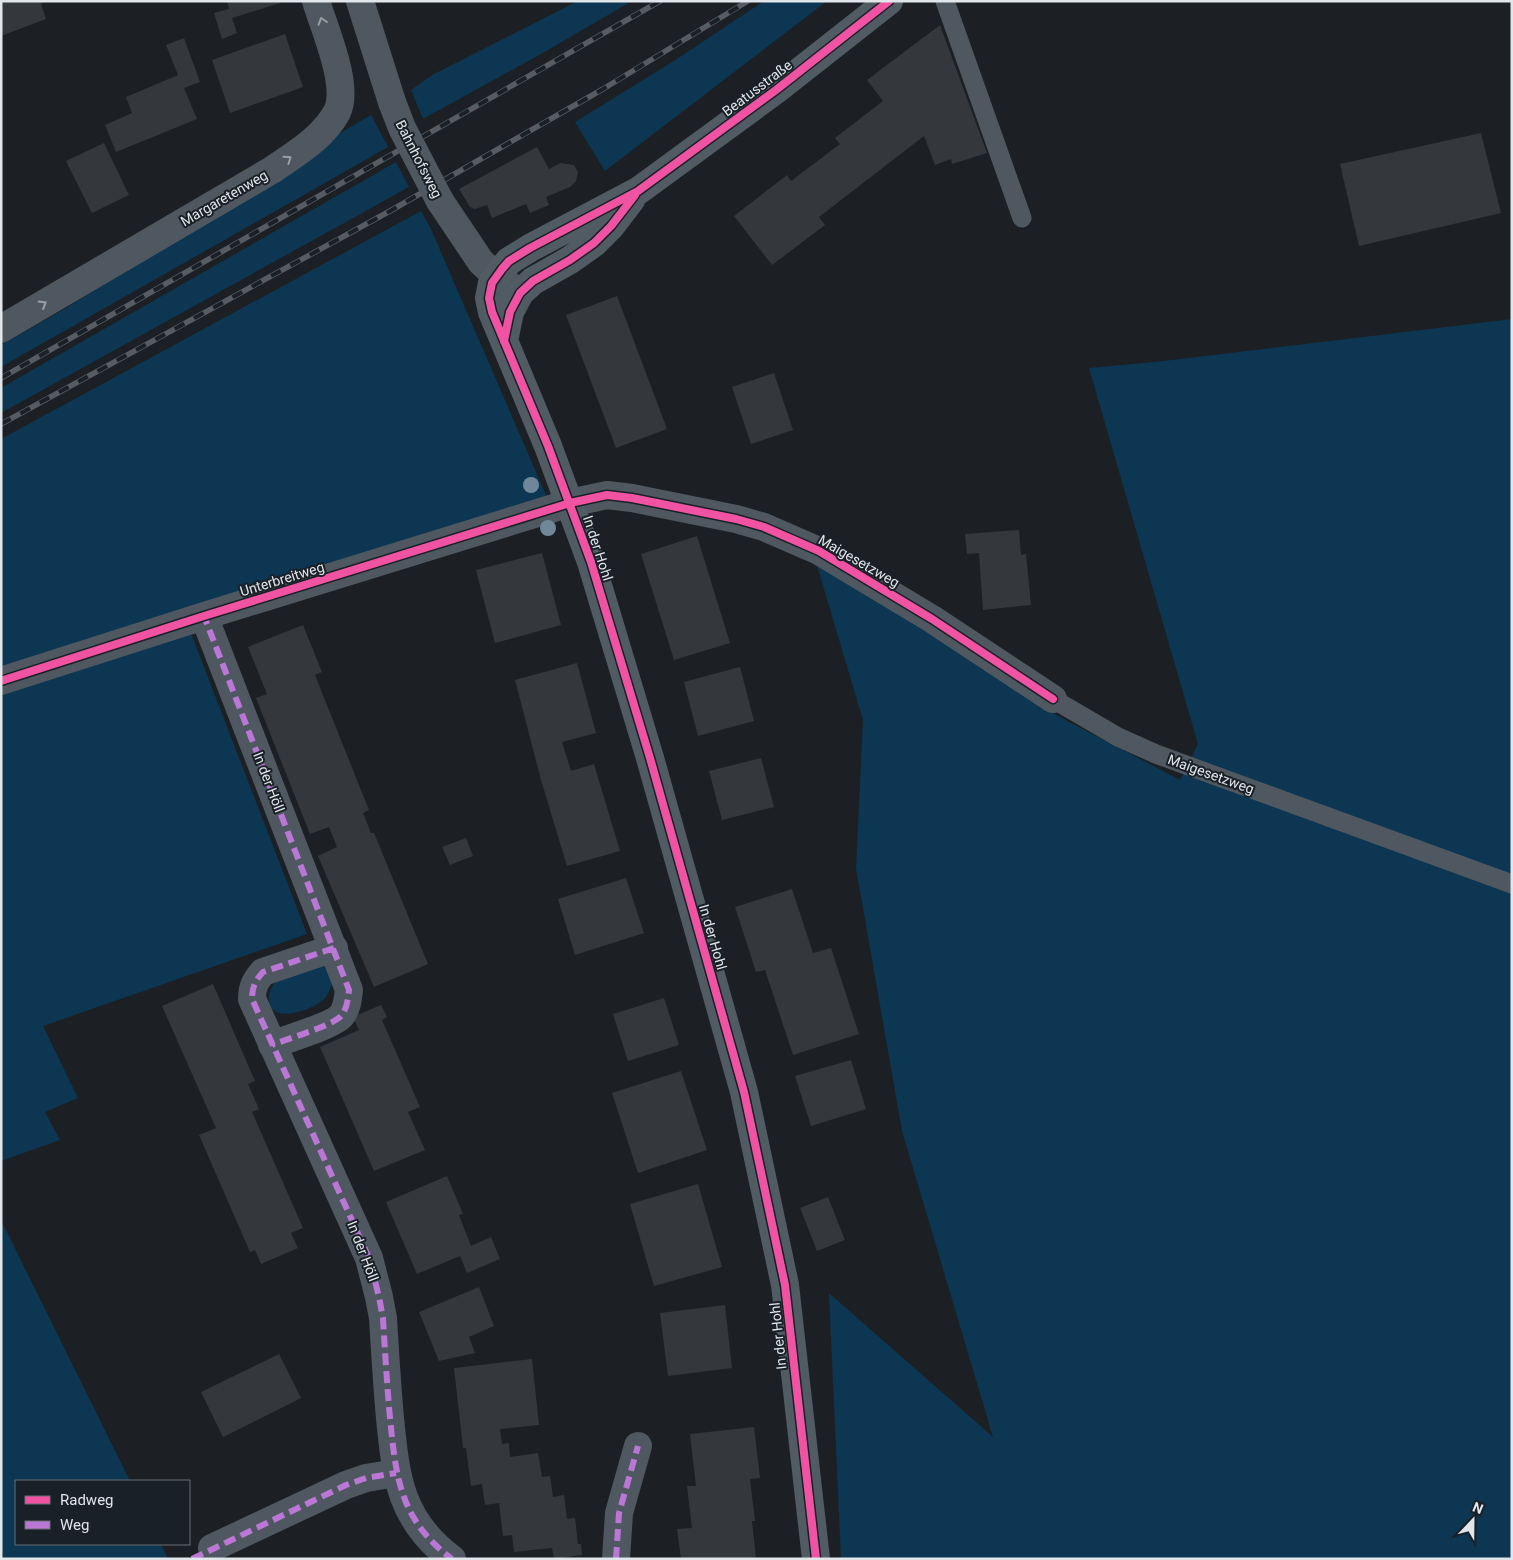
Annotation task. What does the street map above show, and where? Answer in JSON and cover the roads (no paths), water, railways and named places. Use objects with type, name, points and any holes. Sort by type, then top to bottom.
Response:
[{"type":"street","name":"Margaretenweg","points":[[1,329],[272,170],[296,154],[327,126],[337,111],[341,88],[316,1]]},
{"type":"street","name":"Bahnhofsweg","points":[[360,1],[402,128],[440,201],[481,262],[496,276],[520,293]]},
{"type":"street","name":"Beatusstraße","points":[[496,276],[509,261],[517,256],[638,191],[776,90],[889,1]]},
{"type":"street","name":"Beatusstraße","points":[[520,293],[533,281],[570,260],[594,243],[611,226],[638,191]]},
{"type":"street","name":"In der Hohl","points":[[496,276],[490,291],[490,305],[570,503],[591,562],[650,758],[744,1092],[784,1285],[816,1559]]},
{"type":"street","points":[[504,342],[510,312],[520,293]]},
{"type":"street","name":"Maigesetzweg","points":[[570,503],[607,495],[632,498],[736,518],[764,527],[818,550],[932,619],[1053,699]]},
{"type":"street","name":"Unterbreitweg","points":[[1,681],[570,503]]},
{"type":"street","name":"In der Höll","points":[[204,616],[349,990],[347,1004],[341,1016],[332,1022],[272,1045]]},
{"type":"street","name":"In der Höll","points":[[334,948],[263,972],[252,989],[252,999],[369,1258],[383,1318],[396,1473],[410,1513],[437,1548],[452,1559]]},
{"type":"street","points":[[616,1559],[619,1513],[638,1446]]},
{"type":"street","points":[[212,1548],[346,1485],[366,1478],[396,1473]]},
{"type":"lane","points":[[945,1],[1022,218]]},
{"type":"lane","name":"Maigesetzweg","points":[[1053,699],[1118,737],[1156,754],[1512,884]]},
{"type":"railway","points":[[1,378],[660,1]]},
{"type":"railway","points":[[1,424],[390,211],[603,89],[748,1]]}]
